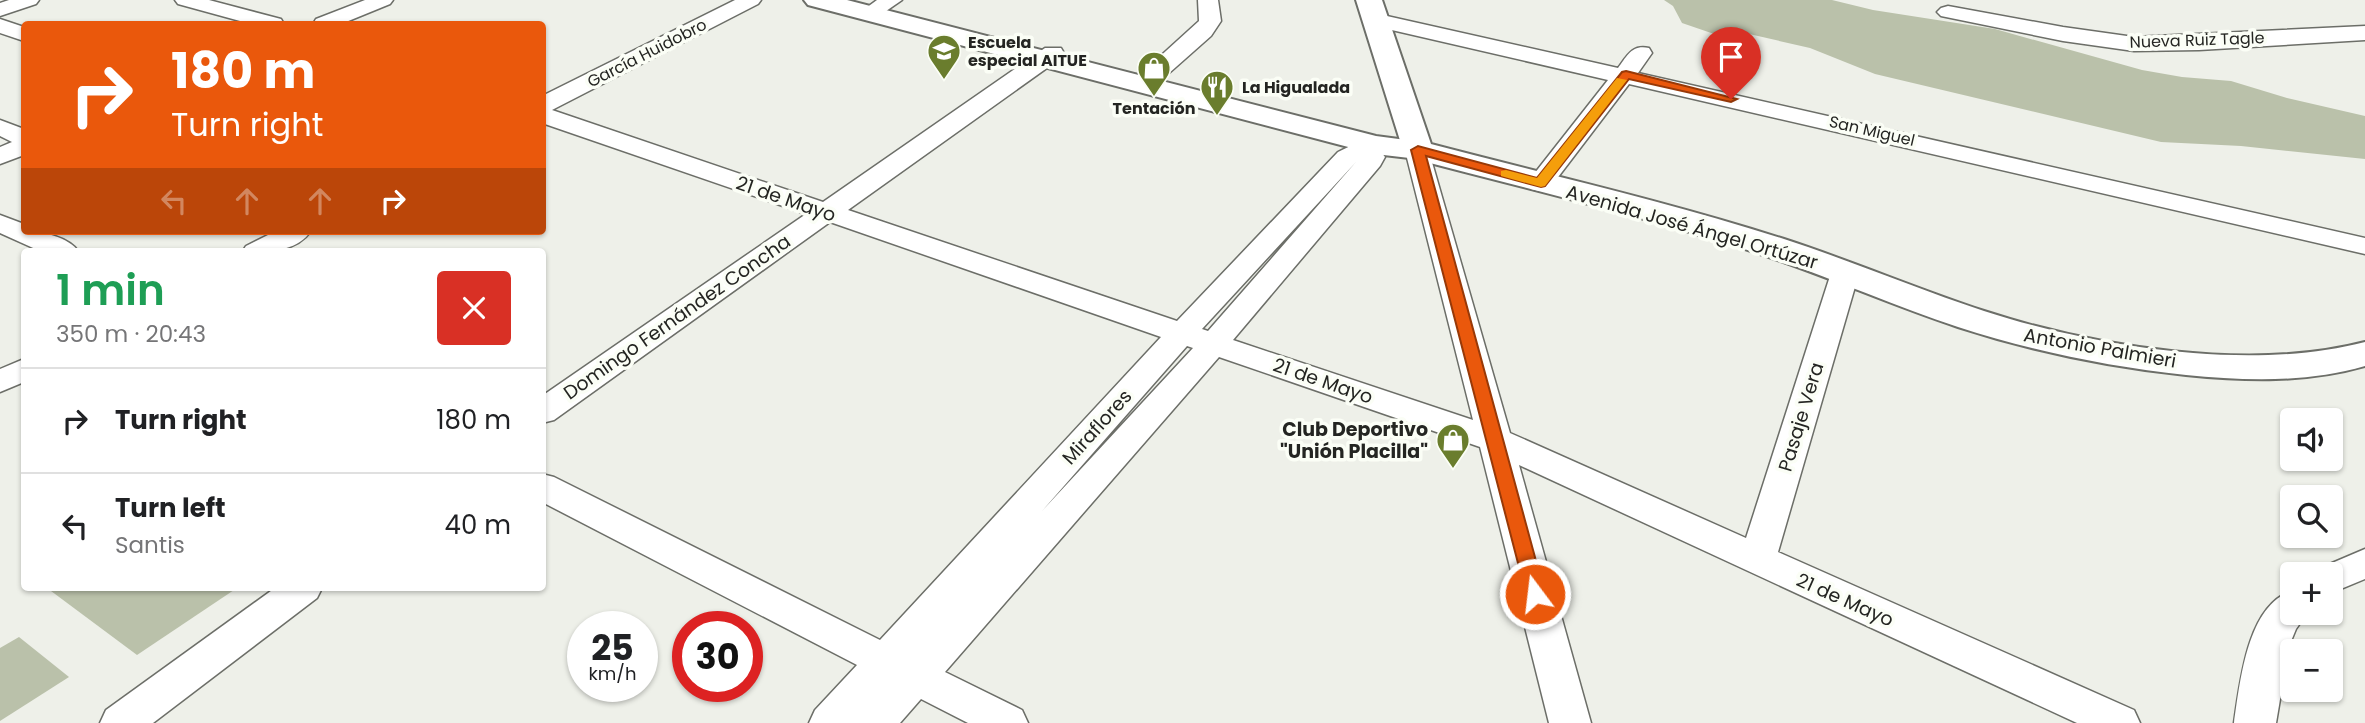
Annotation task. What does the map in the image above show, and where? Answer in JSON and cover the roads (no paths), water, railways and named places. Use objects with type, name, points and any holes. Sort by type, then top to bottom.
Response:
[{"type":"main road","name":"Avenida José Ángel Ortúzar","points":[[817,0],[875,5],[1048,56],[1418,150],[1740,237],[1845,273]]},
{"type":"main road","points":[[1373,10],[1418,150]]},
{"type":"main road","name":"Antonio Palmieri","points":[[1845,273],[1976,321],[2101,351],[2184,363],[2264,367],[2334,361],[2365,354]]},
{"type":"street","points":[[0,10],[29,0]]},
{"type":"street","points":[[185,0],[263,21]]},
{"type":"street","points":[[331,21],[383,0]]},
{"type":"street","name":"García Huidobro","points":[[546,104],[751,0]]},
{"type":"street","points":[[1146,81],[1203,31],[1210,21],[1208,0]]},
{"type":"street","name":"San Miguel","points":[[1373,10],[1626,74],[2365,246]]},
{"type":"street","name":"Nueva Ruiz Tagle","points":[[1948,12],[2097,40],[2134,44],[2199,43],[2364,33]]},
{"type":"street","points":[[0,26],[21,34]]},
{"type":"street","points":[[1541,183],[1641,54]]},
{"type":"street","name":"Domingo Fernández Concha","points":[[546,409],[1048,56]]},
{"type":"street","name":"21 de Mayo","points":[[546,115],[1493,439],[2119,723]]},
{"type":"street","points":[[0,127],[21,137]]},
{"type":"street","name":"Miraflores","points":[[830,723],[899,669],[1198,338],[1371,162],[1378,142]]},
{"type":"street","points":[[0,156],[21,147]]},
{"type":"street","points":[[1418,150],[1570,723]]},
{"type":"street","points":[[0,223],[21,232]]},
{"type":"street","points":[[27,235],[56,248]]},
{"type":"street","points":[[264,248],[289,235]]},
{"type":"street","name":"Pasaje Vera","points":[[1757,561],[1845,273]]},
{"type":"street","points":[[0,382],[21,371]]},
{"type":"street","points":[[546,488],[1007,723]]},
{"type":"street","points":[[2343,573],[2365,563]]},
{"type":"street","points":[[121,723],[299,591]]},
{"type":"street","points":[[2255,723],[2266,652],[2280,623]]},
{"type":"street","name":"Miraflores","points":[[874,723],[899,669]]},
{"type":"place","name":"Escuela especial AITUE","points":[[944,81]]},
{"type":"place","name":"Tentación","points":[[1154,98]]},
{"type":"place","name":"La Higualada","points":[[1217,117]]},
{"type":"place","name":"Club Deportivo \"Unión Placilla\"","points":[[1453,470]]}]
